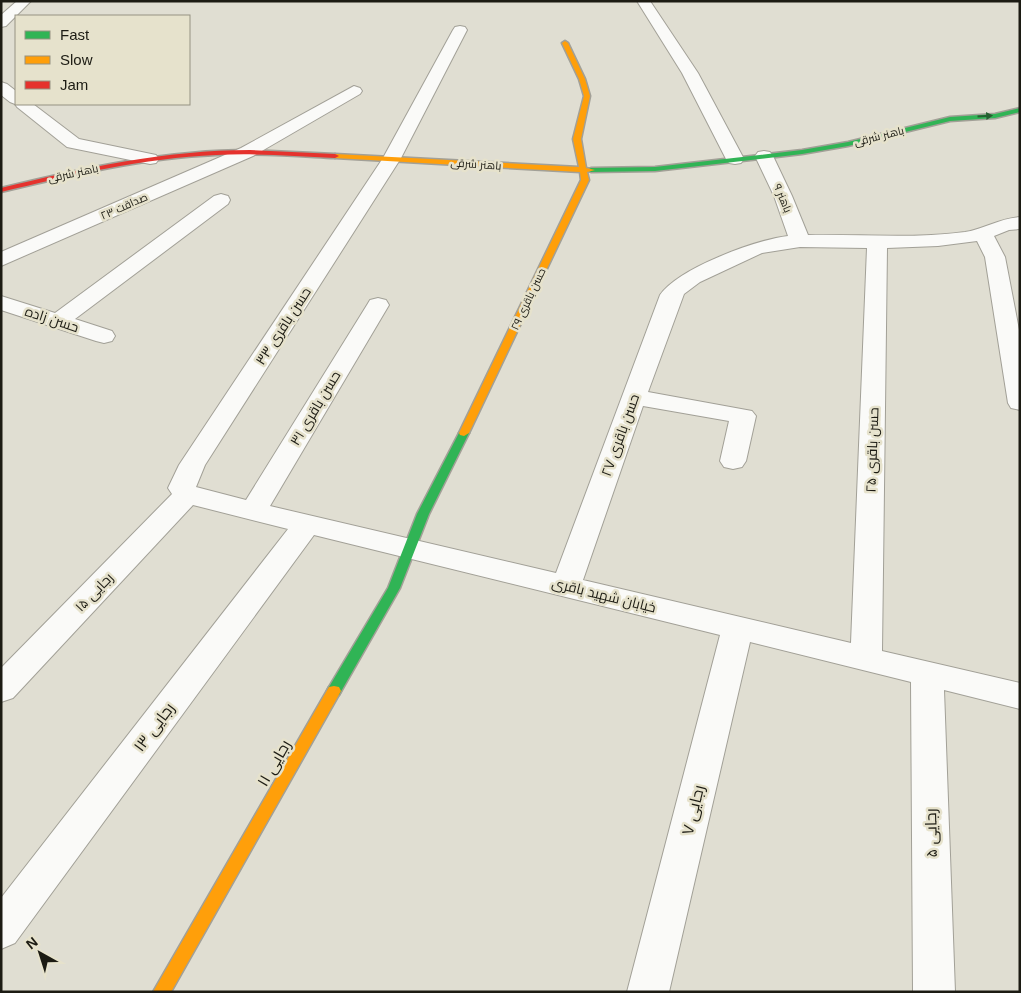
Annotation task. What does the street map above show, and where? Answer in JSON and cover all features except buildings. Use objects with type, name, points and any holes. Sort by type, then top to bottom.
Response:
[{"type":"street","points":[[1,23],[25,1]]},
{"type":"street","points":[[643,1],[690,73],[735,159]]},
{"type":"street","points":[[392,158],[460,30]]},
{"type":"street","name":"حسن باقری ۲۹","points":[[410,549],[423,514],[455,452],[585,180],[578,139],[587,96],[582,79],[565,42]]},
{"type":"street","points":[[1,87],[15,98]]},
{"type":"street","name":"صداقت ۲۳","points":[[1,260],[247,152],[354,91]]},
{"type":"street","name":"باهنر شرقی","points":[[950,118],[970,108],[987,104]]},
{"type":"street","points":[[24,105],[73,143],[150,159]]},
{"type":"street","name":"باهنر شرقی","points":[[1,190],[72,173],[150,159],[247,152],[392,158],[583,170],[655,169],[848,144],[950,118],[995,116],[1020,110]]},
{"type":"street","name":"باهنر ۹","points":[[764,156],[783,196],[800,241]]},
{"type":"street","name":"حسن باقری ۳۳","points":[[188,495],[182,488],[192,465],[392,158]]},
{"type":"street","points":[[58,321],[222,200]]},
{"type":"street","points":[[800,241],[877,242],[966,238],[983,234],[996,226],[1020,223]]},
{"type":"street","points":[[983,234],[995,257],[1020,403]]},
{"type":"street","name":"حسن باقری ۲۷","points":[[566,586],[670,295],[678,286],[690,278],[751,250],[768,245],[800,241]]},
{"type":"street","name":"حسن باقری ۲۵","points":[[866,659],[877,242]]},
{"type":"street","name":"حسن زاده","points":[[1,303],[104,336]]},
{"type":"street","name":"حسن باقری ۳۱","points":[[253,511],[378,305]]},
{"type":"street","points":[[634,397],[743,416],[733,461]]},
{"type":"street","name":"خیابان شهید باقری","points":[[188,495],[1020,696]]},
{"type":"street","name":"رجایی ۱۵","points":[[1,689],[188,495]]},
{"type":"street","name":"رجایی ۱۳","points":[[1,930],[307,524]]},
{"type":"street","name":"رجایی ۱۱","points":[[161,992],[394,588],[410,549]]},
{"type":"street","name":"رجایی ۷","points":[[648,992],[738,628]]},
{"type":"street","name":"رجایی ۵","points":[[927,674],[934,992]]},
{"type":"traffic: fast","points":[[591,170],[655,169],[802,152],[848,144],[950,119],[995,116],[1020,110]]},
{"type":"traffic: fast","points":[[334,691],[394,588],[423,514],[464,433]]},
{"type":"traffic: slow","points":[[464,433],[585,180],[577,139],[587,96],[582,79],[565,43]]},
{"type":"traffic: slow","points":[[335,156],[591,170]]},
{"type":"traffic: slow","points":[[161,992],[334,691]]},
{"type":"traffic: jam","points":[[1,190],[99,168],[199,154],[250,152],[335,156]]}]
